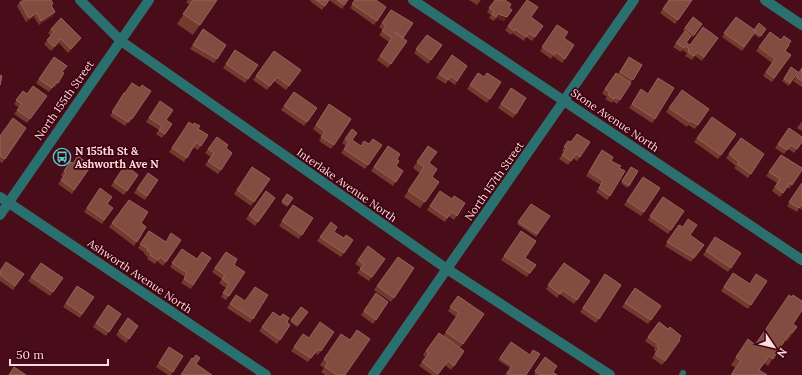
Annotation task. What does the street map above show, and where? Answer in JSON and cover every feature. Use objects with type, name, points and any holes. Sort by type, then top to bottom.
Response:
[{"type":"street","name":"Interlake Avenue North","points":[[80,0],[121,41],[447,269],[610,375]]},
{"type":"street","name":"North 155th Street","points":[[0,215],[4,200],[121,41],[149,0]]},
{"type":"street","name":"Stone Avenue North","points":[[414,0],[802,260]]},
{"type":"street","name":"North 157th Street","points":[[373,375],[634,0]]},
{"type":"street","points":[[765,0],[802,25]]},
{"type":"street","name":"Ashworth Avenue North","points":[[4,200],[266,375]]},
{"type":"building","points":[[24,0],[51,0],[53,4],[51,5],[55,12],[41,21],[37,13],[29,18],[20,2]]},
{"type":"building","points":[[193,0],[217,0],[200,25],[183,14]]},
{"type":"building","points":[[316,0],[329,0],[325,6]]},
{"type":"building","points":[[337,0],[348,0],[344,5]]},
{"type":"building","points":[[355,0],[376,0],[386,7],[377,21],[352,4]]},
{"type":"building","points":[[495,0],[505,0],[511,4],[509,8],[512,10],[507,17],[498,14],[496,17],[492,14],[494,11],[489,8]]},
{"type":"building","points":[[527,0],[538,7],[531,17],[543,26],[535,37],[529,33],[526,37],[508,26]]},
{"type":"building","points":[[669,0],[692,0],[678,20],[663,9]]},
{"type":"building","points":[[391,10],[413,23],[403,38],[396,32],[395,33],[407,41],[391,64],[380,56],[392,38],[382,31],[386,26],[382,23]]},
{"type":"building","points":[[693,17],[702,24],[694,35],[685,28]]},
{"type":"building","points":[[736,17],[756,31],[744,47],[724,33]]},
{"type":"building","points":[[61,18],[81,38],[71,49],[61,39],[54,47],[47,40],[54,32],[51,29]]},
{"type":"building","points":[[759,23],[766,29],[761,36],[754,30]]},
{"type":"building","points":[[557,25],[568,32],[564,38],[574,45],[565,59],[556,52],[554,55],[542,47]]},
{"type":"building","points":[[703,27],[718,38],[704,57],[697,52],[694,56],[688,52],[689,49],[685,46],[684,48],[676,43],[685,31],[691,36],[686,43],[690,45]]},
{"type":"building","points":[[203,29],[226,45],[217,59],[193,45]]},
{"type":"building","points":[[770,32],[781,40],[784,36],[791,41],[785,51],[791,55],[774,78],[766,72],[775,59],[759,47]]},
{"type":"building","points":[[427,35],[442,45],[431,60],[416,49]]},
{"type":"building","points":[[235,50],[258,65],[248,79],[226,64]]},
{"type":"building","points":[[274,51],[301,70],[289,86],[277,77],[270,86],[256,76]]},
{"type":"building","points":[[452,55],[467,66],[457,81],[451,76],[448,80],[439,74]]},
{"type":"building","points":[[54,57],[67,66],[62,72],[64,73],[58,83],[56,82],[52,88],[39,79]]},
{"type":"building","points":[[629,57],[642,65],[633,80],[620,72]]},
{"type":"building","points":[[791,67],[798,72],[790,83],[784,79]]},
{"type":"building","points":[[802,68],[802,81],[796,77]]},
{"type":"building","points":[[478,73],[484,77],[487,73],[501,82],[490,99],[470,85]]},
{"type":"building","points":[[616,73],[631,83],[620,100],[616,97],[614,99],[608,95],[610,93],[605,89]]},
{"type":"building","points":[[658,78],[674,88],[655,119],[632,104],[641,89],[648,94]]},
{"type":"building","points":[[132,83],[140,88],[142,85],[151,91],[132,119],[130,118],[128,122],[112,112]]},
{"type":"building","points":[[33,86],[47,96],[30,119],[17,110],[22,104],[16,100],[23,91],[27,94]]},
{"type":"building","points":[[511,88],[526,98],[516,114],[501,104]]},
{"type":"building","points":[[682,90],[709,109],[698,125],[691,121],[690,122],[669,108]]},
{"type":"building","points":[[294,92],[317,108],[307,122],[284,106]]},
{"type":"building","points":[[160,101],[173,110],[166,120],[172,124],[165,134],[159,130],[162,126],[149,118]]},
{"type":"building","points":[[329,104],[351,119],[334,145],[321,137],[325,132],[316,125]]},
{"type":"building","points":[[712,117],[736,134],[721,155],[697,138]]},
{"type":"building","points":[[13,118],[26,128],[5,159],[0,156],[0,136]]},
{"type":"building","points":[[189,122],[193,125],[194,123],[200,126],[198,129],[208,135],[201,146],[196,142],[187,158],[172,148]]},
{"type":"building","points":[[789,128],[802,137],[802,142],[797,149],[791,145],[787,150],[778,144]]},
{"type":"building","points":[[352,129],[357,133],[352,140],[361,146],[364,141],[369,144],[373,139],[382,145],[368,165],[344,149],[349,142],[345,139]]},
{"type":"building","points":[[577,134],[590,142],[580,157],[576,154],[571,161],[562,155],[567,148],[564,147],[568,141],[571,142]]},
{"type":"building","points":[[217,137],[228,145],[226,148],[232,153],[221,170],[208,161],[214,153],[208,149]]},
{"type":"building","points":[[741,138],[764,154],[751,174],[737,164],[739,162],[729,154]]},
{"type":"building","points":[[388,146],[400,154],[397,159],[399,161],[396,166],[403,171],[396,182],[374,167]]},
{"type":"building","points":[[428,146],[437,152],[429,163],[437,169],[432,177],[439,182],[425,202],[408,191],[424,167],[417,162]]},
{"type":"building","points":[[602,150],[613,157],[611,161],[621,166],[619,168],[625,171],[610,196],[599,188],[603,181],[589,172]]},
{"type":"building","points":[[781,155],[802,168],[792,185],[790,183],[783,193],[775,187],[780,179],[769,172]]},
{"type":"building","points":[[78,156],[91,166],[74,190],[61,180],[66,173],[64,171],[70,162],[73,163]]},
{"type":"building","points":[[125,165],[138,175],[127,191],[114,182]]},
{"type":"building","points":[[252,167],[270,179],[254,202],[237,190]]},
{"type":"building","points":[[631,167],[638,171],[629,186],[622,181]]},
{"type":"building","points":[[148,173],[158,180],[147,196],[137,189]]},
{"type":"building","points":[[643,177],[660,188],[644,212],[627,201]]},
{"type":"building","points":[[802,183],[802,204],[799,208],[789,202]]},
{"type":"building","points":[[100,188],[112,197],[107,204],[113,208],[104,220],[87,208]]},
{"type":"building","points":[[266,191],[275,198],[258,222],[249,215]]},
{"type":"building","points":[[440,191],[452,199],[454,196],[465,203],[457,216],[452,212],[447,218],[430,206]]},
{"type":"building","points":[[287,194],[293,198],[288,205],[282,201]]},
{"type":"building","points":[[663,197],[684,211],[671,230],[650,216]]},
{"type":"building","points":[[129,200],[148,212],[141,223],[146,227],[137,242],[112,223]]},
{"type":"building","points":[[531,204],[550,216],[537,234],[518,222]]},
{"type":"building","points":[[293,205],[313,218],[302,235],[282,221]]},
{"type":"building","points":[[688,219],[697,225],[690,235],[704,245],[694,258],[667,242],[679,225],[683,227]]},
{"type":"building","points":[[331,222],[337,227],[334,232],[344,238],[346,235],[353,240],[344,253],[320,237]]},
{"type":"building","points":[[149,231],[166,242],[171,233],[181,240],[166,262],[160,257],[158,260],[150,255],[151,253],[147,250],[148,249],[140,244]]},
{"type":"building","points":[[521,231],[536,241],[525,258],[536,265],[530,273],[504,256]]},
{"type":"building","points":[[715,237],[741,253],[731,268],[706,251]]},
{"type":"building","points":[[368,246],[385,259],[372,277],[360,269],[364,264],[358,260]]},
{"type":"building","points":[[182,249],[197,259],[202,252],[211,258],[193,285],[184,279],[187,273],[172,263]]},
{"type":"building","points":[[226,252],[237,259],[234,265],[245,272],[229,296],[223,293],[229,284],[222,279],[225,275],[215,268]]},
{"type":"building","points":[[398,257],[414,268],[394,298],[377,286]]},
{"type":"building","points":[[6,262],[24,274],[15,286],[0,275],[0,271]]},
{"type":"building","points":[[41,263],[63,278],[53,292],[31,277]]},
{"type":"building","points":[[564,263],[590,281],[577,300],[562,290],[560,294],[548,285]]},
{"type":"building","points":[[733,273],[750,284],[756,274],[767,281],[751,305],[724,287]]},
{"type":"building","points":[[605,274],[621,285],[599,319],[583,308]]},
{"type":"building","points":[[77,286],[94,297],[82,314],[66,303]]},
{"type":"building","points":[[255,287],[268,295],[253,319],[230,304],[236,295],[245,301]]},
{"type":"building","points":[[635,288],[661,306],[651,320],[625,303]]},
{"type":"building","points":[[376,293],[388,302],[376,320],[364,311]]},
{"type":"building","points":[[789,295],[792,297],[793,295],[802,301],[802,310],[793,324],[797,327],[792,333],[790,332],[773,359],[769,356],[759,370],[767,375],[732,375],[741,361],[736,357],[748,339],[755,345]]},
{"type":"building","points":[[458,296],[484,314],[463,344],[446,332],[459,313],[450,307]]},
{"type":"building","points":[[108,305],[121,314],[109,332],[96,323]]},
{"type":"building","points":[[301,307],[308,312],[298,325],[291,320]]},
{"type":"building","points":[[273,312],[280,317],[283,314],[289,318],[287,322],[290,325],[280,340],[262,327]]},
{"type":"building","points":[[128,318],[138,326],[129,339],[119,331]]},
{"type":"building","points":[[320,322],[334,332],[321,351],[318,349],[311,358],[294,347],[303,334],[309,338]]},
{"type":"building","points":[[659,322],[668,329],[670,327],[681,336],[679,339],[680,340],[665,361],[655,354],[659,348],[657,346],[658,344],[648,337]]},
{"type":"building","points":[[357,330],[370,339],[345,375],[337,375],[325,367],[328,362],[324,359],[341,334],[350,340]]},
{"type":"building","points":[[439,333],[464,351],[454,366],[448,361],[438,374],[422,362],[429,353],[426,351]]},
{"type":"building","points":[[511,342],[530,355],[533,350],[540,354],[526,375],[510,375],[507,373],[512,366],[500,358]]},
{"type":"building","points":[[169,347],[183,356],[173,372],[159,363]]},
{"type":"building","points":[[196,355],[200,358],[196,364],[212,375],[181,375],[192,358],[193,359]]},
{"type":"building","points":[[545,357],[557,366],[553,372],[557,375],[540,375],[535,371]]},
{"type":"building","points":[[14,367],[26,375],[9,375]]},
{"type":"place","name":"N 155th St & Ashworth Ave N","points":[[62,157]]}]
